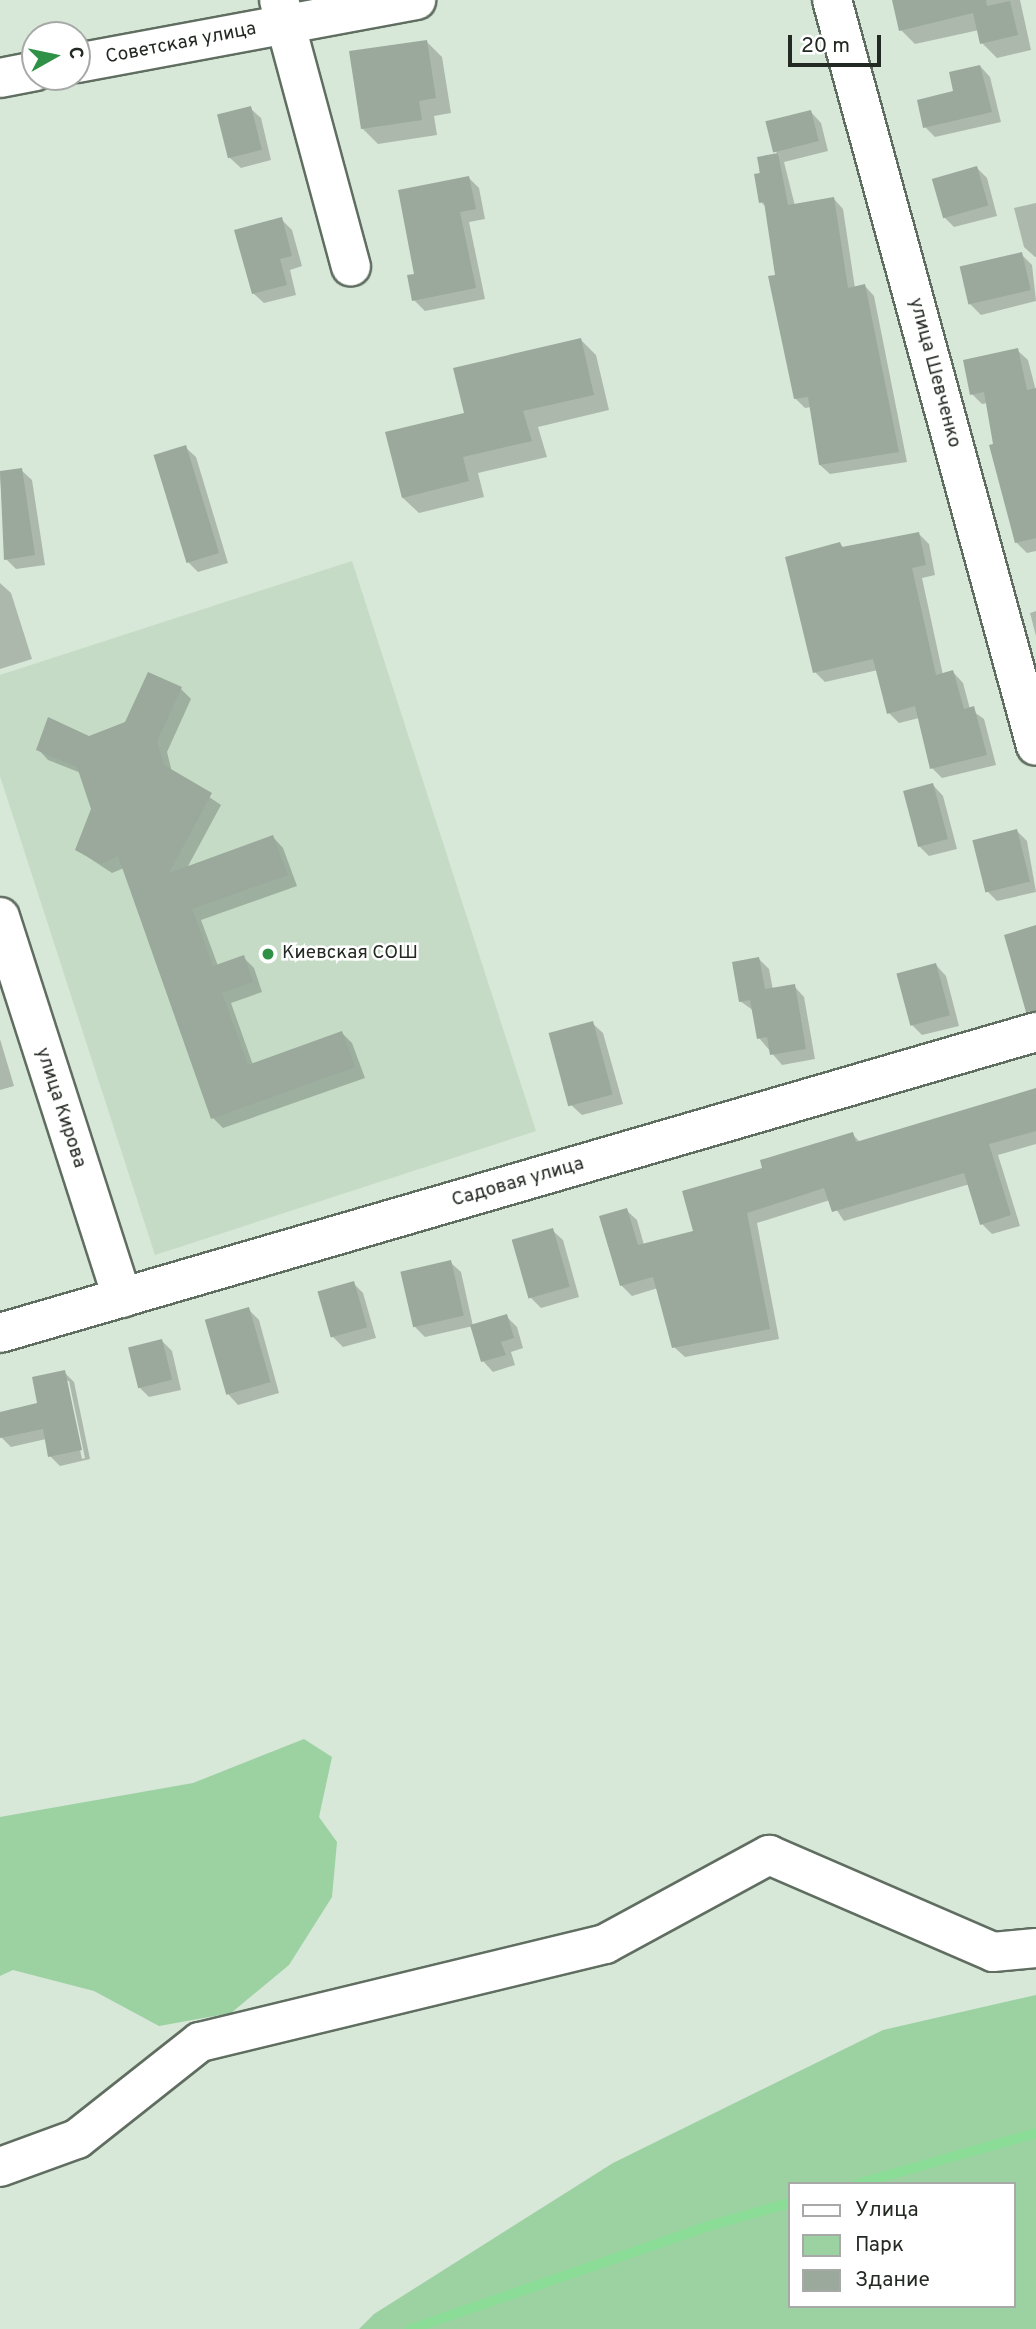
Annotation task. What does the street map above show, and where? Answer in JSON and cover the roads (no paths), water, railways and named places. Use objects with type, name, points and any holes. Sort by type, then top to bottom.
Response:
[{"type":"street","name":"Советская улица","points":[[91,60],[282,12],[416,0]]},
{"type":"street","name":"улица Шевченко","points":[[832,0],[1036,746]]},
{"type":"street","points":[[282,12],[351,266]]},
{"type":"street","points":[[0,78],[21,74]]},
{"type":"street","name":"улица Кирова","points":[[0,917],[122,1298]]},
{"type":"street","name":"Садовая улица","points":[[0,1334],[1036,1032]]},
{"type":"street","points":[[0,2167],[77,2139],[200,2042],[605,1944],[769,1855],[993,1952],[1036,1948]]},
{"type":"waterway","points":[[864,2182],[1036,2133]]},
{"type":"waterway","points":[[411,2329],[712,2225],[788,2203]]},
{"type":"place","name":"Киевская СОШ","points":[[268,954]]}]
